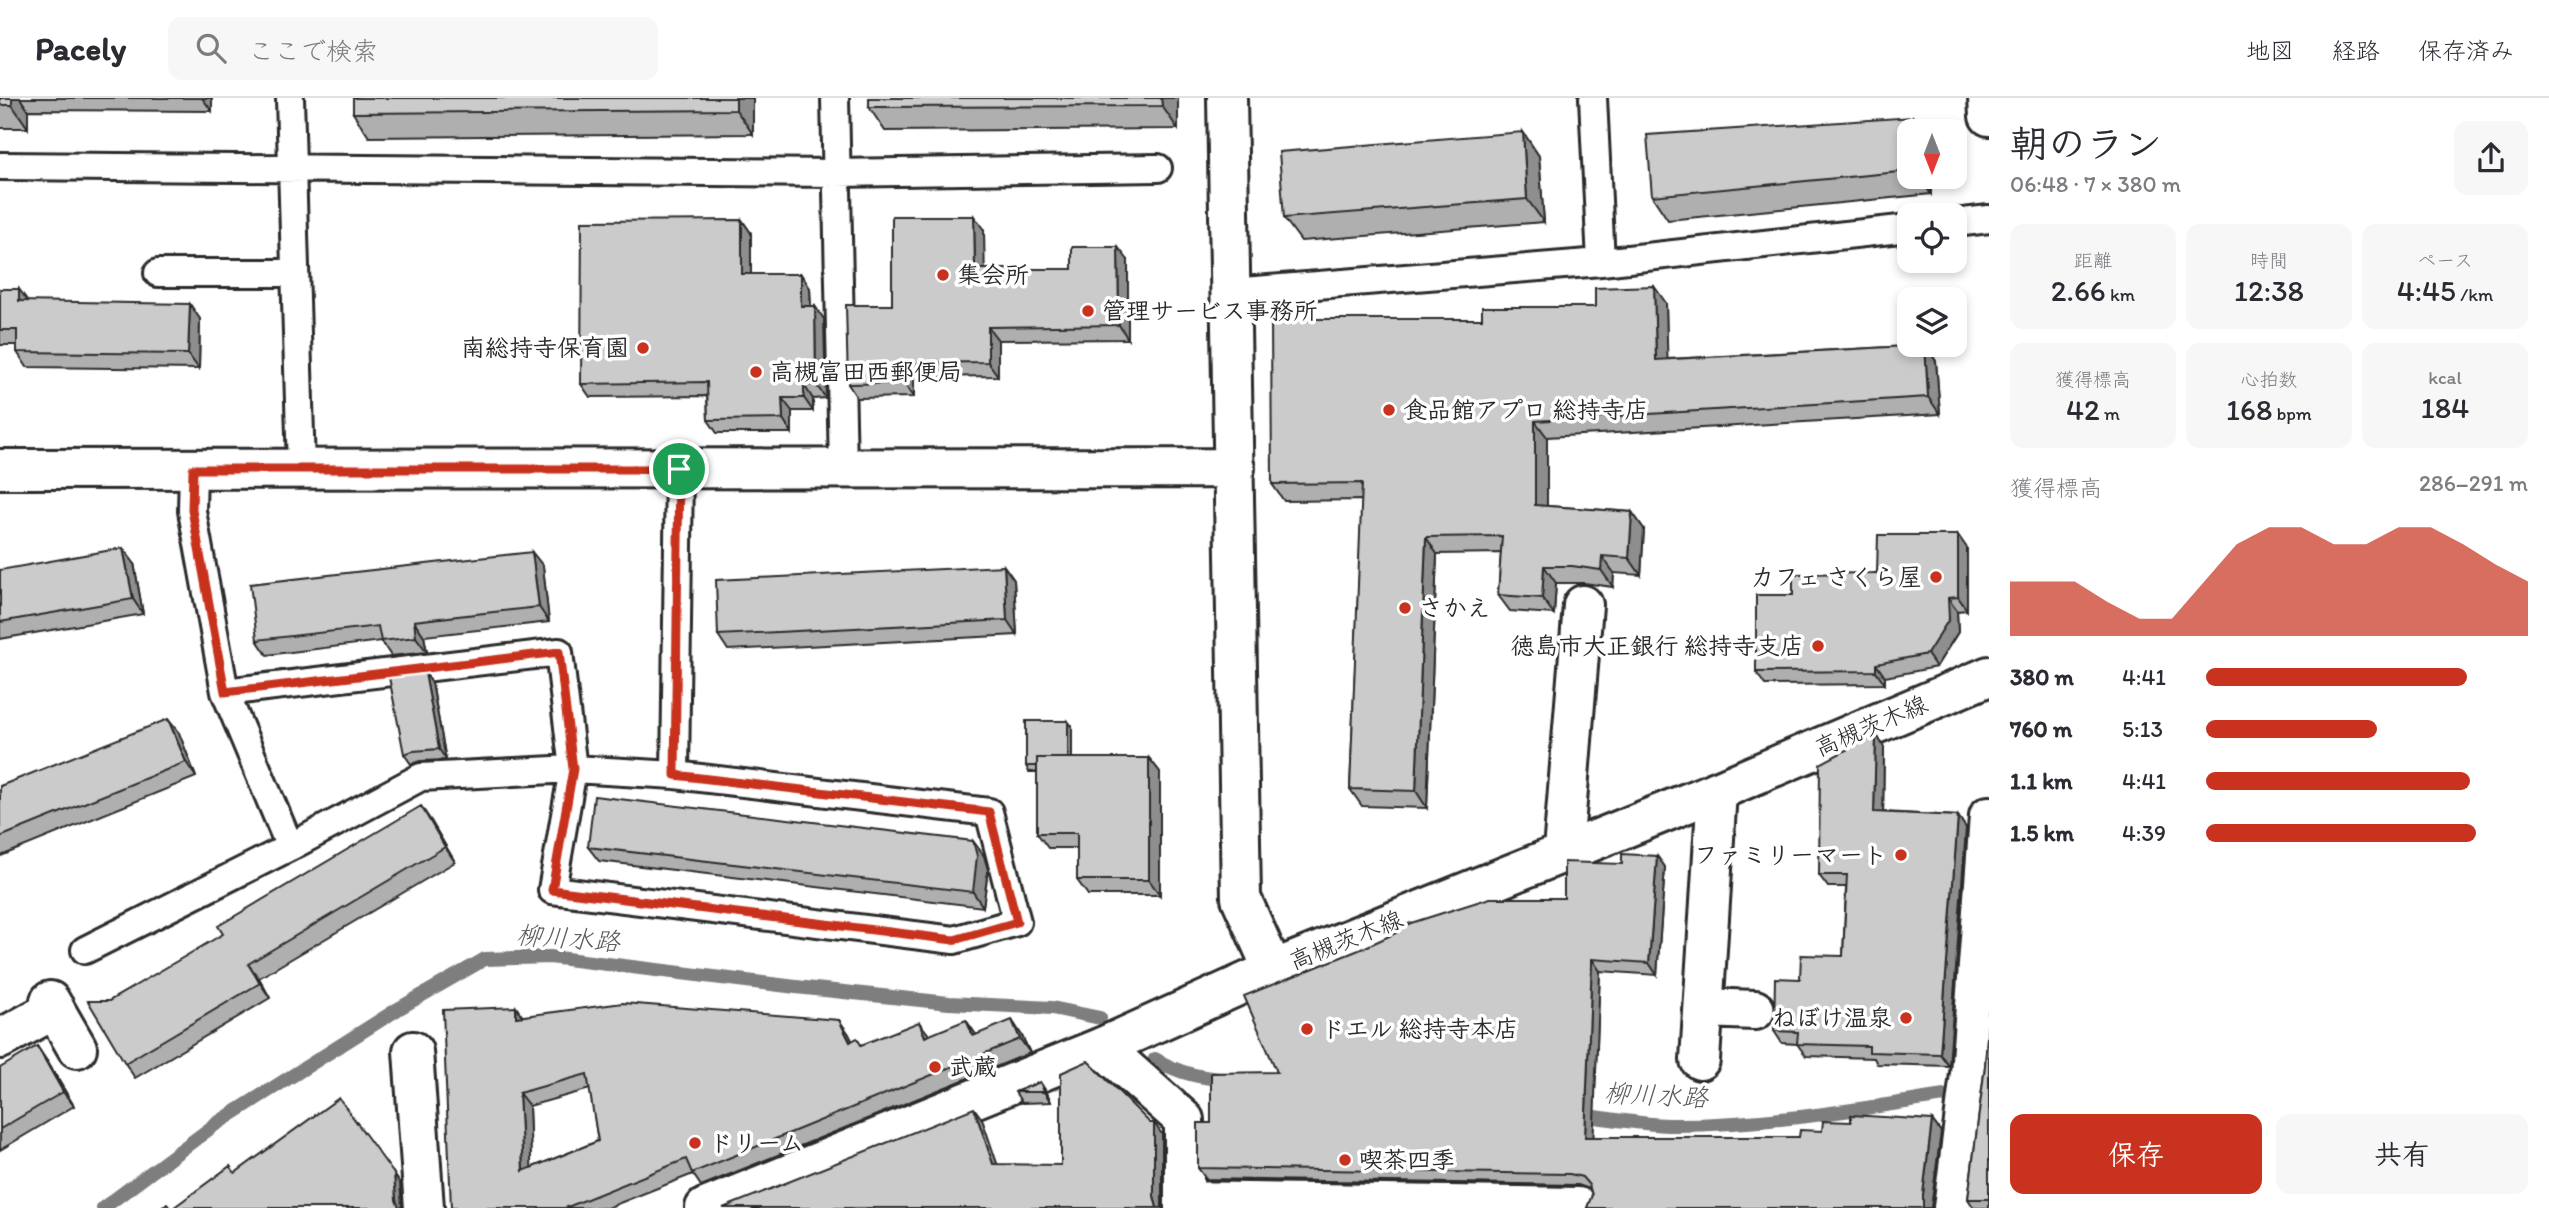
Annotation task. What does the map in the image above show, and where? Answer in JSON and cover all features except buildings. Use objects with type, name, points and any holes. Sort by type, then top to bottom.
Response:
[{"type":"street","points":[[1227,98],[1241,898],[1273,970]]},
{"type":"street","points":[[1988,98],[1989,116]]},
{"type":"street","points":[[0,469],[1235,468]]},
{"type":"street","points":[[1563,851],[1583,605]]},
{"type":"street","name":"高槻茨木線","points":[[705,1208],[1102,1047],[1273,970],[1717,791],[1989,676]]},
{"type":"street","points":[[1700,1060],[1717,791]]},
{"type":"street","points":[[1953,1208],[1970,1074],[1989,816]]},
{"type":"street","points":[[0,1039],[52,1005],[78,1048]]},
{"type":"street","points":[[1704,1008],[1755,1010]]},
{"type":"street","points":[[1102,1047],[1184,1120],[1184,1205],[1578,1206]]},
{"type":"street","points":[[413,1051],[424,1208]]},
{"type":"lane","points":[[290,98],[301,469]]},
{"type":"lane","points":[[835,98],[842,468]]},
{"type":"lane","points":[[1593,98],[1601,262]]},
{"type":"lane","points":[[0,166],[836,173],[1158,169]]},
{"type":"lane","points":[[1967,222],[1989,219]]},
{"type":"lane","points":[[1231,292],[1601,262],[1897,229]]},
{"type":"lane","points":[[158,273],[295,273]]},
{"type":"lane","points":[[193,469],[192,510],[225,692],[290,848]]},
{"type":"lane","points":[[675,775],[679,469]]},
{"type":"lane","points":[[85,950],[290,848],[421,777],[573,769],[675,775],[989,812],[1017,922],[954,940],[552,890],[573,769],[559,652],[225,692]]},
{"type":"waterway","name":"柳川水路","points":[[103,1208],[216,1124],[398,1009],[485,959],[550,957],[949,1003],[1052,1008],[1100,1018]]},
{"type":"waterway","name":"柳川水路","points":[[1155,1059],[1190,1074],[1229,1079]]},
{"type":"waterway","name":"柳川水路","points":[[1577,1115],[1668,1125],[1704,1125],[1810,1116],[1951,1095]]},
{"type":"place","name":"集会所","points":[[943,275]]},
{"type":"place","name":"管理サービス事務所","points":[[1088,311]]},
{"type":"place","name":"南総持寺保育園","points":[[643,348]]},
{"type":"place","name":"高槻富田西郵便局","points":[[756,372]]},
{"type":"place","name":"食品館アプロ 総持寺店","points":[[1389,410]]},
{"type":"place","name":"カフェ さくら屋","points":[[1936,577]]},
{"type":"place","name":"さかえ","points":[[1405,608]]},
{"type":"place","name":"徳島市大正銀行 総持寺支店","points":[[1818,646]]},
{"type":"place","name":"ファミリーマート","points":[[1901,855]]},
{"type":"place","name":"ねぼけ温泉","points":[[1906,1018]]},
{"type":"place","name":"ドエル 総持寺本店","points":[[1307,1029]]},
{"type":"place","name":"武蔵","points":[[935,1067]]},
{"type":"place","name":"ドリーム","points":[[695,1143]]},
{"type":"place","name":"喫茶四季","points":[[1345,1160]]},
{"type":"route","points":[[193,469],[679,469],[675,775],[989,812],[1017,922],[954,940],[552,890],[573,769],[559,652],[225,692],[192,510],[193,469]]}]
